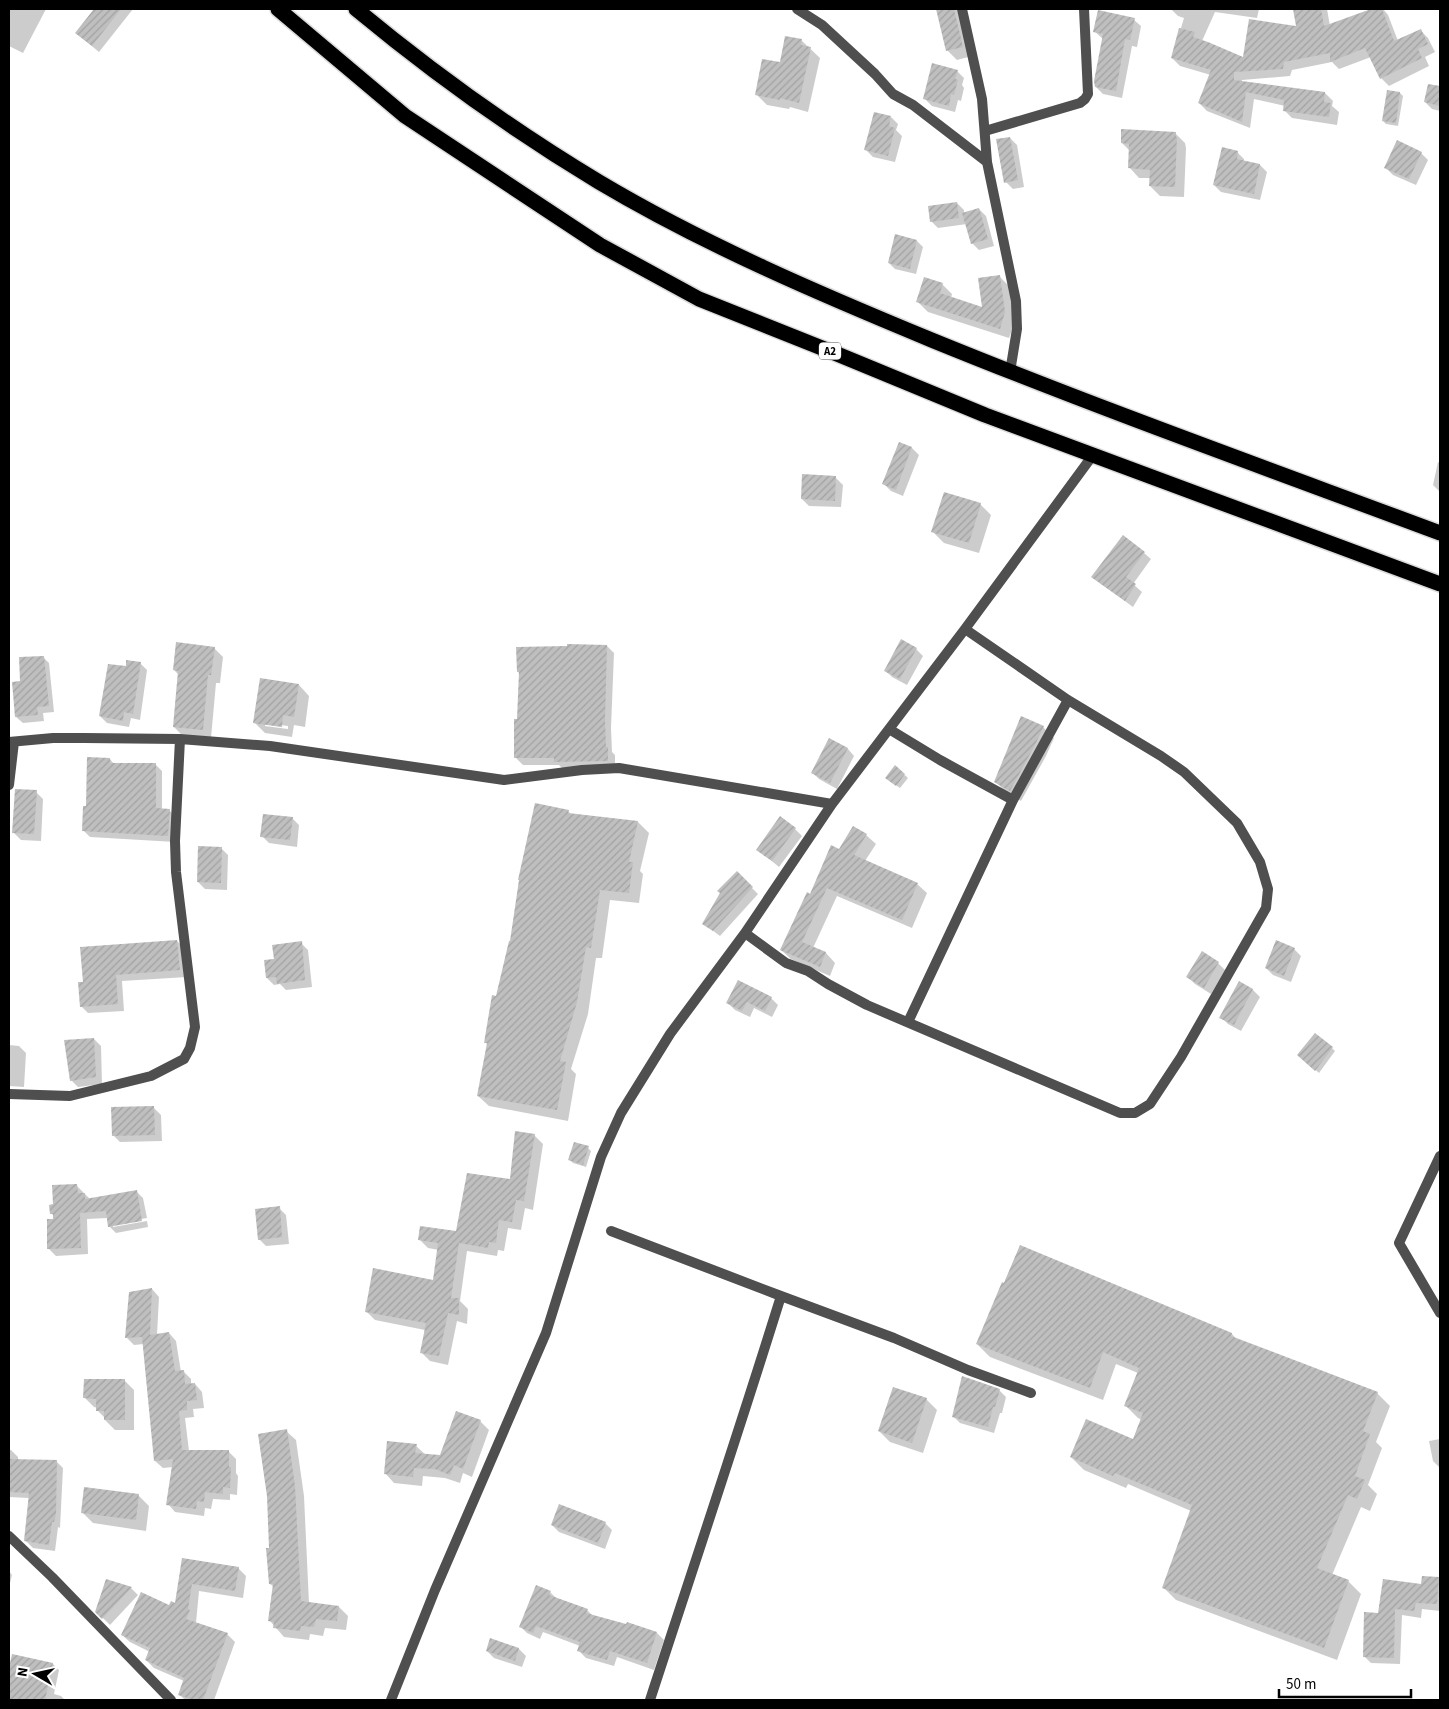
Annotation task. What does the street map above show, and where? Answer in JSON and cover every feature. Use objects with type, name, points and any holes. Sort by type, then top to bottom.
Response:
[{"type":"highway","name":"A2","points":[[278,9],[405,116],[600,245],[690,295],[985,415],[1440,584]]},
{"type":"highway","points":[[356,9],[493,113],[599,182],[698,236],[830,298],[1010,372],[1440,533]]},
{"type":"street","points":[[797,9],[822,25],[894,94],[913,105],[987,162]]},
{"type":"street","points":[[962,9],[982,99],[987,162],[1016,300],[1017,330],[1010,372]]},
{"type":"street","points":[[985,131],[1080,103],[1085,99],[1088,94],[1084,9]]},
{"type":"street","points":[[392,1700],[435,1590],[546,1334],[601,1157],[621,1113],[670,1034],[746,933],[832,804],[965,629],[1093,455]]},
{"type":"street","points":[[746,933],[786,963],[808,972],[867,1005],[1120,1113],[1135,1113],[1150,1104],[1181,1057],[1266,908],[1268,889],[1260,862],[1237,823],[1184,772],[1068,700],[965,629]]},
{"type":"street","points":[[908,1022],[1013,800],[1068,700]]},
{"type":"street","points":[[889,729],[940,760],[1013,800]]},
{"type":"street","points":[[9,785],[11,742],[53,738],[180,739],[270,746],[504,780],[582,770],[619,768],[832,804]]},
{"type":"street","points":[[9,1094],[70,1096],[151,1076],[184,1059],[190,1048],[195,1027],[176,872],[175,841],[180,739]]},
{"type":"street","points":[[1440,1156],[1399,1243],[1440,1313]]},
{"type":"street","points":[[610,1231],[894,1338],[968,1370],[1031,1393]]},
{"type":"street","points":[[650,1700],[746,1410],[781,1296]]},
{"type":"street","points":[[9,1536],[52,1577],[171,1700]]},
{"type":"building","points":[[94,9],[121,9],[92,46],[75,33]]},
{"type":"building","points":[[936,9],[954,9],[963,47],[946,51]]},
{"type":"building","points":[[1293,9],[1321,9],[1324,26],[1371,9],[1382,9],[1394,41],[1421,29],[1428,44],[1418,49],[1422,58],[1380,79],[1365,48],[1330,62],[1330,53],[1284,62],[1283,69],[1234,72],[1234,80],[1325,92],[1324,102],[1331,103],[1329,117],[1283,111],[1284,100],[1246,92],[1242,122],[1198,103],[1211,70],[1171,58],[1179,28],[1195,32],[1193,37],[1243,57],[1249,19],[1296,26]]},
{"type":"building","points":[[1098,10],[1135,18],[1130,40],[1125,39],[1116,91],[1095,87],[1094,81],[1103,34],[1093,32]]},
{"type":"building","points":[[785,36],[802,39],[801,45],[811,47],[799,103],[780,98],[780,100],[755,95],[762,59],[780,62]]},
{"type":"building","points":[[932,63],[958,70],[955,79],[958,80],[954,95],[951,94],[949,106],[923,99]]},
{"type":"building","points":[[1428,84],[1440,86],[1440,106],[1424,102]]},
{"type":"building","points":[[1387,90],[1400,92],[1396,123],[1382,121]]},
{"type":"building","points":[[874,112],[891,116],[889,126],[895,128],[888,156],[864,150]]},
{"type":"building","points":[[1121,129],[1176,132],[1175,187],[1149,186],[1150,170],[1128,168],[1129,144],[1121,143]]},
{"type":"building","points":[[1010,137],[1018,180],[1004,183],[996,139]]},
{"type":"building","points":[[1397,140],[1422,152],[1409,179],[1384,168]]},
{"type":"building","points":[[1222,147],[1238,151],[1237,159],[1260,164],[1254,194],[1213,185]]},
{"type":"building","points":[[957,202],[959,218],[930,222],[928,206]]},
{"type":"building","points":[[979,208],[988,239],[971,244],[962,213]]},
{"type":"building","points":[[895,234],[917,240],[910,269],[888,263]]},
{"type":"building","points":[[1000,275],[1005,312],[1000,329],[916,302],[924,277],[943,283],[940,293],[982,307],[978,278]]},
{"type":"building","points":[[899,442],[912,447],[896,490],[882,484]]},
{"type":"building","points":[[802,474],[836,476],[835,501],[801,499]]},
{"type":"building","points":[[944,492],[981,503],[969,543],[931,532]]},
{"type":"building","points":[[1123,535],[1145,552],[1126,577],[1136,584],[1125,601],[1091,577]]},
{"type":"building","points":[[901,639],[917,648],[900,679],[884,671]]},
{"type":"building","points":[[176,642],[215,647],[211,675],[208,675],[203,730],[173,727],[178,671],[173,670]]},
{"type":"building","points":[[567,644],[607,645],[605,720],[608,761],[554,762],[554,758],[514,758],[514,719],[517,719],[519,672],[517,672],[516,647],[567,646]]},
{"type":"building","points":[[44,656],[49,706],[37,707],[38,715],[15,717],[12,682],[20,681],[19,657]]},
{"type":"building","points":[[126,660],[141,662],[133,714],[124,712],[123,721],[99,716],[108,664],[126,666]]},
{"type":"building","points":[[260,678],[299,684],[294,717],[283,715],[282,727],[253,723]]},
{"type":"building","points":[[1021,716],[1044,726],[1010,791],[994,782]]},
{"type":"building","points":[[829,738],[848,748],[830,783],[811,773]]},
{"type":"building","points":[[87,757],[110,758],[110,763],[156,763],[156,808],[170,809],[168,836],[82,831],[83,806],[86,806]]},
{"type":"building","points":[[895,765],[905,774],[896,786],[885,778]]},
{"type":"building","points":[[15,789],[37,790],[34,834],[12,833]]},
{"type":"building","points":[[535,803],[569,810],[568,813],[638,821],[629,862],[633,862],[629,893],[600,890],[591,948],[586,947],[577,1002],[560,1061],[566,1062],[557,1110],[477,1096],[487,1043],[484,1043],[492,995],[496,996],[510,941],[518,880]]},
{"type":"building","points":[[263,814],[293,817],[290,840],[260,837]]},
{"type":"building","points":[[780,816],[796,828],[772,861],[756,850]]},
{"type":"building","points":[[853,826],[867,834],[854,855],[918,883],[902,920],[827,888],[802,942],[826,952],[820,967],[780,950],[807,892],[810,894],[831,845],[839,849]]},
{"type":"building","points":[[198,846],[222,847],[221,883],[197,882]]},
{"type":"building","points":[[737,871],[753,887],[713,931],[702,924],[720,893],[717,891]]},
{"type":"building","points":[[177,940],[180,970],[116,975],[118,1004],[80,1007],[78,982],[83,982],[80,947]]},
{"type":"building","points":[[1276,940],[1295,948],[1284,976],[1265,968]]},
{"type":"building","points":[[302,941],[305,980],[277,984],[276,977],[266,978],[264,960],[274,959],[272,945]]},
{"type":"building","points":[[1202,951],[1219,962],[1204,988],[1186,977]]},
{"type":"building","points":[[738,980],[772,997],[765,1011],[747,1002],[742,1011],[726,1003]]},
{"type":"building","points":[[1239,981],[1253,989],[1234,1025],[1219,1018]]},
{"type":"building","points":[[1315,1033],[1333,1047],[1315,1071],[1297,1055]]},
{"type":"building","points":[[94,1038],[96,1077],[70,1081],[64,1040]]},
{"type":"building","points":[[154,1106],[155,1135],[112,1136],[111,1107]]},
{"type":"building","points":[[515,1131],[535,1134],[524,1201],[516,1200],[512,1222],[499,1220],[496,1243],[489,1242],[488,1248],[459,1243],[451,1298],[459,1298],[459,1315],[448,1313],[439,1356],[420,1353],[426,1323],[365,1312],[373,1268],[433,1280],[438,1243],[418,1240],[420,1226],[456,1231],[467,1173],[510,1179]]},
{"type":"building","points":[[574,1142],[589,1146],[583,1165],[568,1160]]},
{"type":"building","points":[[77,1184],[78,1193],[85,1193],[85,1199],[137,1190],[142,1221],[108,1227],[106,1211],[80,1213],[81,1248],[47,1249],[47,1219],[53,1219],[53,1214],[50,1214],[49,1205],[53,1204],[52,1185]]},
{"type":"building","points":[[280,1206],[282,1237],[258,1240],[255,1209]]},
{"type":"building","points":[[1020,1245],[1232,1333],[1231,1336],[1378,1392],[1363,1431],[1370,1434],[1355,1476],[1365,1480],[1357,1499],[1348,1495],[1317,1568],[1349,1580],[1324,1648],[1162,1588],[1192,1505],[1115,1473],[1113,1476],[1070,1457],[1086,1419],[1133,1439],[1143,1413],[1124,1406],[1139,1368],[1103,1352],[1090,1388],[976,1344]]},
{"type":"building","points":[[152,1288],[150,1335],[169,1332],[175,1371],[184,1370],[185,1384],[195,1383],[197,1400],[187,1401],[187,1410],[179,1411],[182,1450],[229,1450],[229,1467],[231,1467],[230,1488],[223,1487],[223,1494],[205,1492],[204,1502],[197,1501],[196,1509],[166,1505],[173,1459],[154,1461],[142,1337],[125,1338],[129,1292]]},
{"type":"building","points":[[962,1376],[1000,1389],[988,1427],[952,1417]]},
{"type":"building","points":[[84,1379],[125,1379],[125,1420],[104,1420],[104,1411],[96,1411],[96,1399],[83,1398]]},
{"type":"building","points":[[893,1387],[927,1398],[912,1443],[878,1431]]},
{"type":"building","points":[[456,1411],[481,1420],[463,1469],[454,1465],[450,1475],[435,1469],[414,1468],[413,1477],[384,1474],[387,1441],[417,1444],[415,1453],[440,1455]]},
{"type":"building","points":[[287,1429],[295,1486],[301,1601],[339,1606],[337,1621],[316,1619],[314,1627],[301,1626],[300,1631],[273,1628],[274,1622],[268,1621],[273,1584],[269,1584],[266,1548],[269,1548],[267,1496],[258,1434]]},
{"type":"building","points":[[9,1459],[57,1460],[56,1514],[54,1522],[52,1522],[49,1545],[24,1541],[29,1493],[9,1492]]},
{"type":"building","points":[[84,1487],[139,1494],[136,1520],[81,1513]]},
{"type":"building","points":[[559,1504],[606,1522],[598,1543],[551,1525]]},
{"type":"building","points":[[182,1558],[239,1567],[235,1591],[192,1584],[188,1609],[190,1610],[186,1619],[228,1633],[203,1700],[194,1700],[178,1695],[184,1678],[145,1660],[150,1648],[121,1635],[141,1592],[169,1605],[171,1601],[175,1603]]},
{"type":"building","points":[[1422,1576],[1439,1577],[1437,1604],[1416,1603],[1414,1611],[1395,1609],[1394,1658],[1363,1657],[1364,1612],[1378,1613],[1383,1579],[1421,1584]]},
{"type":"building","points":[[106,1579],[132,1587],[102,1619],[95,1612]]},
{"type":"building","points":[[536,1585],[551,1591],[549,1595],[588,1609],[586,1613],[626,1624],[627,1622],[657,1632],[647,1663],[610,1651],[607,1660],[577,1651],[580,1642],[536,1626],[533,1633],[519,1627]]},
{"type":"building","points":[[490,1638],[519,1648],[515,1661],[486,1651]]},
{"type":"building","points":[[12,1654],[53,1663],[45,1700],[9,1700],[9,1668]]}]
